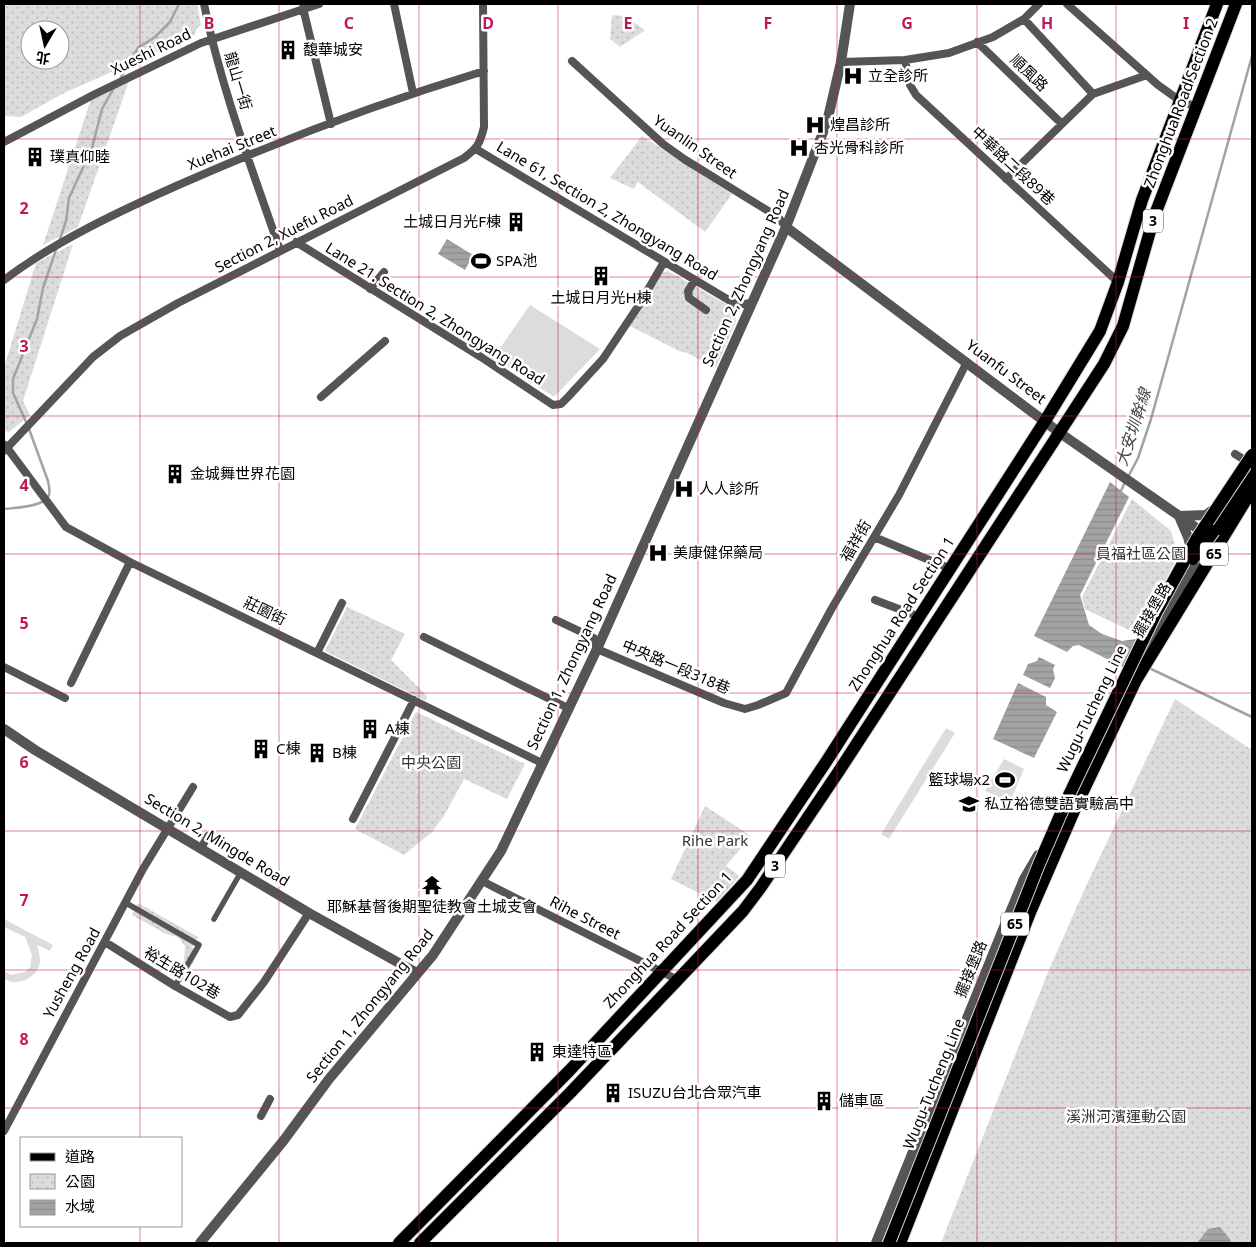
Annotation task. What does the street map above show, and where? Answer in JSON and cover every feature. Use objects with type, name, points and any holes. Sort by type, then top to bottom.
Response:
[{"type":"main road","name":"Zhonghua Road Section 2","points":[[1045,421],[1100,331],[1118,282],[1142,200],[1217,4]]},
{"type":"main road","name":"Zhonghua Road Section 2","points":[[1060,432],[1104,364],[1122,326],[1154,217],[1236,4]]},
{"type":"main road","name":"Zhonghua Road Section 1","points":[[399,1243],[570,1070],[747,880],[826,762],[1045,421]]},
{"type":"main road","name":"3","points":[[420,1243],[570,1093],[743,911],[761,887],[1060,432]]},
{"type":"main road","name":"Wugu-Tucheng Line","points":[[889,1243],[1039,864],[1069,795],[1157,611],[1197,538],[1252,455]]},
{"type":"main road","points":[[1157,611],[1180,581],[1252,475]]},
{"type":"main road","name":"Wugu-Tucheng Line","points":[[900,1243],[1032,910],[1077,804],[1136,680],[1252,490]]},
{"type":"main road","points":[[1174,616],[1186,586],[1212,534]]},
{"type":"street","name":"龍山一街","points":[[204,4],[211,39],[247,155],[280,250]]},
{"type":"street","name":"Xueshi Road","points":[[4,142],[95,94],[211,39],[319,4]]},
{"type":"street","points":[[394,4],[413,93]]},
{"type":"street","points":[[476,149],[481,140],[484,127],[483,4]]},
{"type":"street","name":"Section 2, Zhongyang Road","points":[[639,554],[786,227],[824,130],[841,62],[850,4]]},
{"type":"street","points":[[841,62],[905,60],[949,53],[993,36],[1024,19],[1039,4]]},
{"type":"street","points":[[1067,4],[1147,75],[1179,100],[1196,107]]},
{"type":"street","points":[[304,8],[331,124]]},
{"type":"street","name":"順風路","points":[[1024,19],[1093,94]]},
{"type":"street","name":"順風路","points":[[977,42],[1062,124]]},
{"type":"street","name":"中華路二段89巷","points":[[905,60],[910,85],[916,95],[1118,282]]},
{"type":"street","name":"Yuanlin Street","points":[[572,61],[663,144],[778,216],[786,227]]},
{"type":"street","name":"Xuehai Street","points":[[4,280],[50,251],[134,205],[247,155],[413,93],[484,70]]},
{"type":"street","points":[[1006,179],[1093,94],[1147,75]]},
{"type":"street","name":"Section 2, Xuefu Road","points":[[5,447],[93,357],[120,336],[178,303],[280,250],[464,158],[476,149]]},
{"type":"street","name":"Lane 61, Section 2, Zhongyang Road","points":[[476,149],[737,305],[751,303]]},
{"type":"street","name":"Yuanfu Street","points":[[786,227],[1060,432],[1179,516],[1212,534]]},
{"type":"street","name":"Lane 21. Section 2, Zhongyang Road","points":[[296,242],[481,357],[553,406],[561,404],[603,358],[664,262]]},
{"type":"street","points":[[370,289],[384,272]]},
{"type":"street","points":[[695,280],[688,291],[689,298],[706,310]]},
{"type":"street","points":[[321,397],[385,341]]},
{"type":"street","name":"福祥街","points":[[745,709],[786,693],[832,608],[899,495],[967,362]]},
{"type":"street","name":"莊園街","points":[[5,447],[66,527],[130,562],[542,763]]},
{"type":"street","points":[[1234,454],[1252,465]]},
{"type":"street","name":"擺接堡路","points":[[894,1243],[1036,883],[1074,797],[1135,670],[1193,566],[1252,470]]},
{"type":"street","points":[[1193,566],[1193,556],[1188,537],[1179,516],[1206,515],[1233,499]]},
{"type":"street","points":[[874,537],[951,569]]},
{"type":"street","name":"Section 1, Zhongyang Road","points":[[200,1243],[284,1140],[329,1078],[385,1010],[402,994],[417,972],[433,955],[482,880],[500,851],[597,649],[639,554]]},
{"type":"street","points":[[71,683],[130,562]]},
{"type":"street","points":[[875,600],[920,617]]},
{"type":"street","points":[[317,653],[342,603]]},
{"type":"street","points":[[556,620],[594,638],[597,649]]},
{"type":"street","points":[[424,637],[568,708]]},
{"type":"street","name":"中央路一段318巷","points":[[597,649],[724,703],[745,709]]},
{"type":"street","points":[[4,667],[65,698]]},
{"type":"street","points":[[353,819],[414,700]]},
{"type":"street","name":"Section 2, Mingde Road","points":[[4,729],[35,750],[167,829],[310,913],[417,972]]},
{"type":"street","name":"Yusheng Road","points":[[4,1131],[143,868],[193,787]]},
{"type":"street","name":"擺接堡路","points":[[876,1243],[1024,879],[1074,797]]},
{"type":"street","points":[[200,848],[208,836]]},
{"type":"street","points":[[214,919],[241,872]]},
{"type":"street","name":"Rihe Street","points":[[482,880],[676,980]]},
{"type":"street","points":[[126,903],[199,945],[175,986]]},
{"type":"street","name":"裕生路102巷","points":[[105,942],[230,1018],[238,1015],[244,1009],[310,913]]},
{"type":"street","points":[[954,1051],[968,1056]]},
{"type":"street","points":[[261,1116],[270,1099]]},
{"type":"green space","points":[[4,4],[197,4],[201,25],[197,28],[195,35],[64,93],[21,117],[4,116]]},
{"type":"green space","points":[[612,15],[625,16],[645,30],[620,47],[610,39]]},
{"type":"green space","points":[[129,81],[78,227],[43,245],[91,99]]},
{"type":"green space","points":[[642,136],[732,194],[705,232],[638,182],[634,189],[610,178]]},
{"type":"green space","points":[[73,244],[23,401],[30,415],[8,433],[4,429],[4,368],[36,263]]},
{"type":"green space","points":[[668,271],[731,307],[736,315],[736,321],[716,368],[630,326],[661,273]]},
{"type":"green space","points":[[530,305],[600,349],[554,397],[493,358]]},
{"type":"green space","name":"員福社區公園","points":[[1132,499],[1171,531],[1176,549],[1175,562],[1137,634],[1085,609],[1082,597]]},
{"type":"green space","points":[[347,607],[405,634],[391,660],[427,696],[426,701],[325,651]]},
{"type":"green space","name":"溪洲河濱運動公園","points":[[1175,699],[1252,750],[1252,1243],[941,1243],[1048,972],[1086,886]]},
{"type":"green space","name":"中央公園","points":[[416,712],[525,764],[507,799],[464,779],[444,816],[432,832],[404,855],[355,829]]},
{"type":"green space","points":[[946,728],[955,733],[889,839],[881,834]]},
{"type":"green space","name":"籃球場x2","points":[[1004,759],[1024,769],[1010,802],[985,791]]},
{"type":"green space","name":"Rihe Park","points":[[705,806],[751,836],[726,866],[739,876],[717,902],[671,879]]},
{"type":"green space","points":[[138,903],[198,937],[192,948],[199,952],[182,982],[170,975],[184,961],[185,946],[178,937],[166,934],[132,915]]},
{"type":"green space","points":[[4,919],[53,945],[50,951],[37,945],[40,959],[38,968],[31,977],[19,982],[11,982],[4,978],[4,971],[11,975],[25,972],[30,967],[32,955],[25,937],[4,927]]},
{"type":"water","points":[[447,239],[473,255],[465,270],[438,254]]},
{"type":"water","points":[[1110,482],[1129,497],[1080,595],[1089,625],[1102,634],[1122,641],[1136,639],[1123,667],[1079,645],[1073,646],[1067,652],[1034,636]]},
{"type":"water","points":[[1039,657],[1055,665],[1053,669],[1055,678],[1050,688],[1023,675],[1028,664],[1037,661]]},
{"type":"water","points":[[1018,683],[1046,697],[1046,705],[1057,712],[1034,758],[993,739]]},
{"type":"water","points":[[1220,1227],[1231,1243],[1197,1243],[1208,1229]]},
{"type":"waterway","points":[[120,79],[138,48],[155,37],[170,22],[179,4]]},
{"type":"waterway","name":"大安圳幹線","points":[[1128,477],[1138,458],[1151,419],[1252,56]]},
{"type":"waterway","points":[[59,242],[66,221],[69,198],[92,148],[102,109],[115,86]]},
{"type":"waterway","points":[[27,424],[13,393],[13,379],[37,319],[43,288],[57,247]]},
{"type":"waterway","points":[[4,509],[34,505],[45,500],[49,495],[48,481],[29,429]]},
{"type":"waterway","name":"大安圳幹線","points":[[1120,493],[1125,482]]},
{"type":"waterway","name":"大安圳幹線","points":[[1147,667],[1252,717]]},
{"type":"place","name":"馥華城安","points":[[288,50]]},
{"type":"place","name":"立全診所","points":[[853,76]]},
{"type":"place","name":"煌昌診所","points":[[815,125]]},
{"type":"place","name":"杏光骨科診所","points":[[799,148]]},
{"type":"place","name":"璞真仰睦","points":[[35,157]]},
{"type":"place","name":"土城日月光F棟","points":[[516,222]]},
{"type":"place","name":"SPA池","points":[[481,261]]},
{"type":"place","name":"土城日月光H棟","points":[[601,276]]},
{"type":"place","name":"金城舞世界花園","points":[[175,474]]},
{"type":"place","name":"人人診所","points":[[684,489]]},
{"type":"place","name":"美康健保藥局","points":[[658,553]]},
{"type":"place","name":"A棟","points":[[370,729]]},
{"type":"place","name":"C棟","points":[[261,749]]},
{"type":"place","name":"B棟","points":[[317,753]]},
{"type":"place","name":"籃球場x2","points":[[1005,780]]},
{"type":"place","name":"私立裕德雙語實驗高中","points":[[969,804]]},
{"type":"place","name":"耶穌基督後期聖徒教會土城支會","points":[[432,885]]},
{"type":"place","name":"東達特區","points":[[537,1052]]},
{"type":"place","name":"ISUZU台北合眾汽車","points":[[613,1093]]},
{"type":"place","name":"儲車區","points":[[824,1101]]}]
